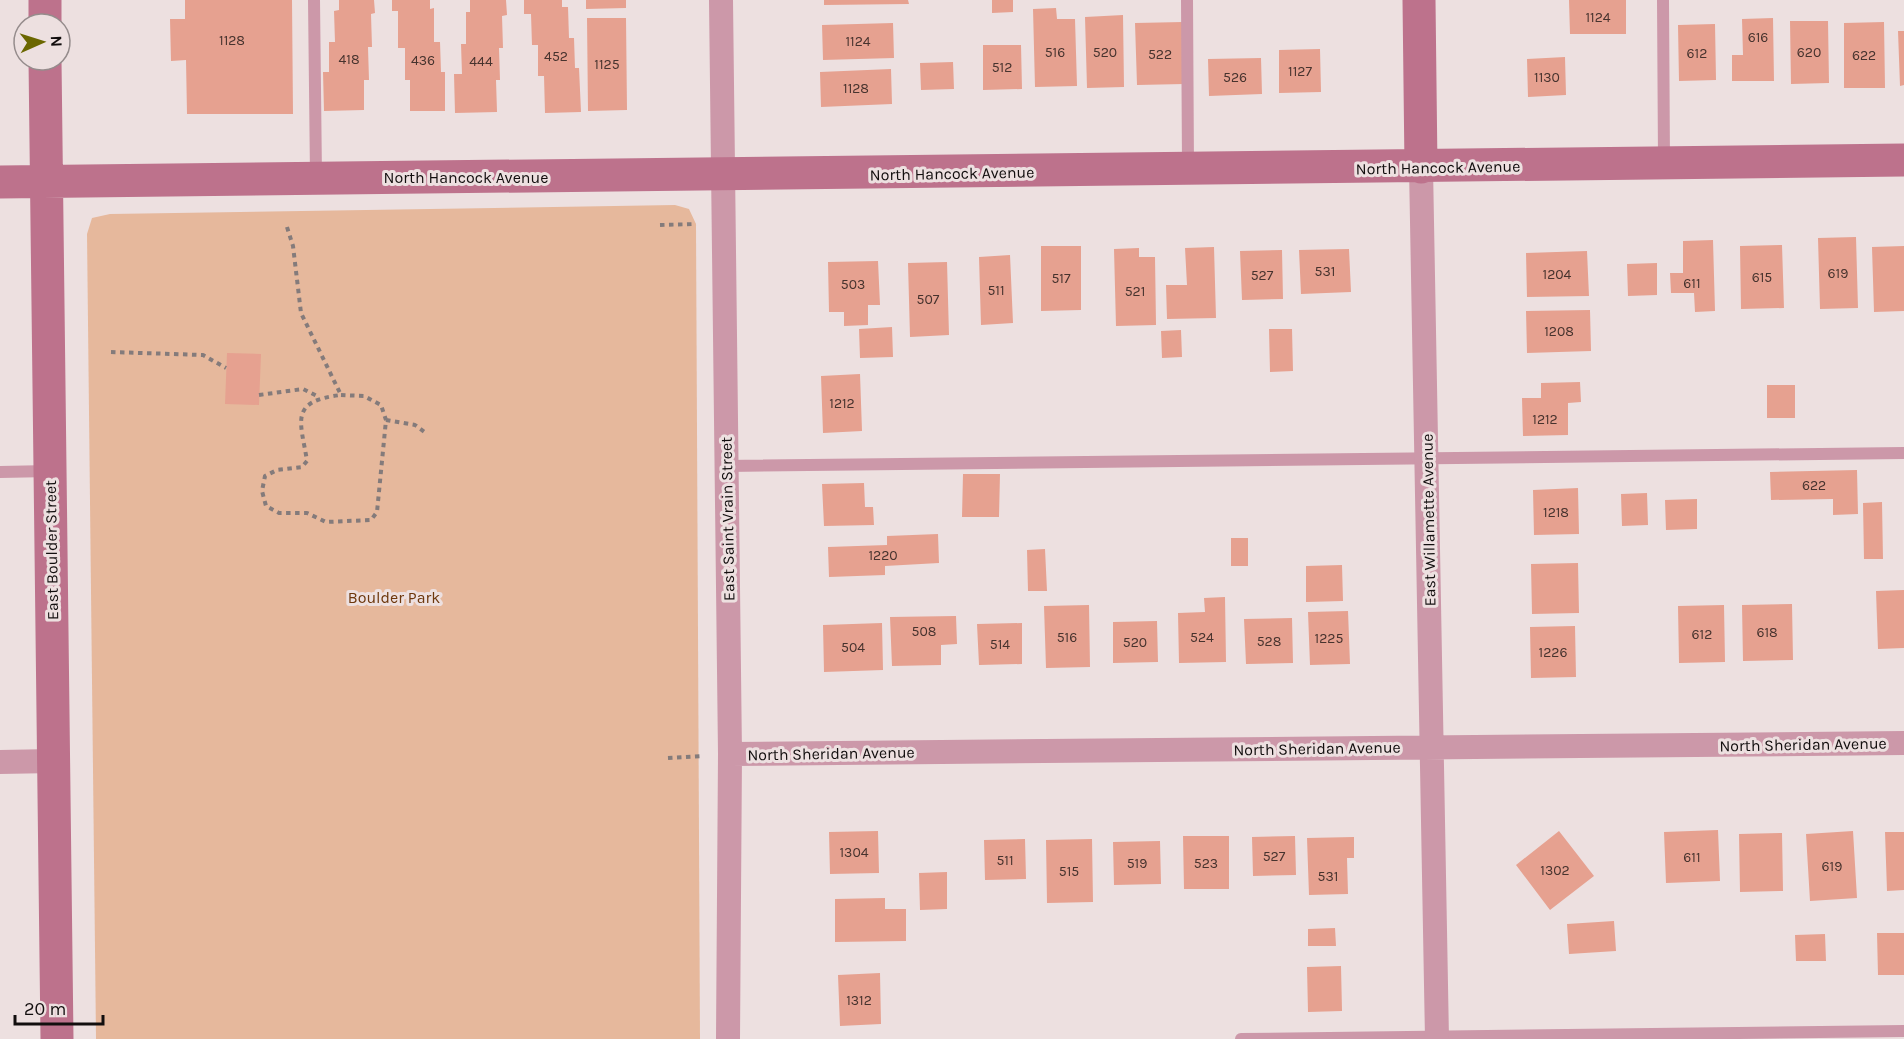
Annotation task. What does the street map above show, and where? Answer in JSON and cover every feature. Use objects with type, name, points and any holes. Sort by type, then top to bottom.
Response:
[{"type":"main road","name":"East Willamette Avenue","points":[[1419,0],[1421,167]]},
{"type":"main road","name":"East Boulder Street","points":[[45,72],[57,1039]]},
{"type":"main road","name":"North Hancock Avenue","points":[[0,182],[1904,160]]},
{"type":"street","name":"East Saint Vrain Street","points":[[721,0],[730,754],[728,1039]]},
{"type":"street","name":"East Willamette Avenue","points":[[1421,167],[1437,1038]]},
{"type":"street","name":"North Sheridan Avenue","points":[[730,754],[1904,743]]},
{"type":"street","points":[[0,762],[54,761]]},
{"type":"lane","points":[[314,0],[316,178]]},
{"type":"lane","points":[[1187,0],[1188,170]]},
{"type":"lane","points":[[1663,0],[1664,164]]},
{"type":"lane","points":[[727,466],[1904,453]]},
{"type":"lane","points":[[0,472],[50,471]]},
{"type":"lane","points":[[1241,1039],[1904,1031]]},
{"type":"path","points":[[660,225],[724,223]]},
{"type":"path","points":[[287,227],[293,246],[301,313],[341,395]]},
{"type":"path","points":[[111,352],[203,355],[226,368]]},
{"type":"path","points":[[259,395],[303,389],[319,397],[364,396],[381,405],[386,420],[377,512],[371,520],[326,522],[307,513],[279,513],[266,506],[262,491],[265,476],[277,470],[302,467],[307,461],[300,424],[303,410],[319,397]]},
{"type":"path","points":[[386,420],[415,425],[426,433]]},
{"type":"path","points":[[668,758],[730,754]]},
{"type":"green space","name":"Boulder Park","points":[[675,205],[689,209],[696,224],[700,1039],[96,1039],[87,234],[92,218],[110,214]]},
{"type":"building","points":[[185,0],[292,0],[293,114],[187,114],[186,60],[171,61],[170,19],[185,19]]},
{"type":"building","points":[[339,0],[374,0],[375,13],[371,14],[372,47],[368,47],[369,80],[364,80],[364,110],[324,111],[323,72],[329,72],[329,42],[335,42],[334,11],[339,10]]},
{"type":"building","points":[[392,0],[430,0],[430,9],[434,8],[434,42],[440,42],[441,72],[445,72],[445,111],[410,111],[410,80],[405,80],[405,48],[398,48],[398,11],[392,11]]},
{"type":"building","points":[[470,0],[506,0],[507,15],[502,16],[503,48],[499,48],[500,80],[496,80],[497,112],[455,113],[454,74],[462,74],[461,44],[466,44],[466,12],[470,12]]},
{"type":"building","points":[[524,0],[562,0],[562,7],[568,7],[569,38],[574,38],[575,68],[579,68],[581,112],[545,113],[544,76],[538,76],[538,45],[532,45],[531,14],[524,14]]},
{"type":"building","points":[[586,0],[626,0],[626,8],[586,9]]},
{"type":"building","points":[[824,0],[908,0],[909,4],[824,5]]},
{"type":"building","points":[[992,0],[1013,0],[1013,12],[992,13]]},
{"type":"building","points":[[1569,0],[1626,0],[1626,34],[1570,34]]},
{"type":"building","points":[[1056,8],[1057,19],[1075,19],[1077,86],[1035,87],[1033,9]]},
{"type":"building","points":[[1123,15],[1124,87],[1087,88],[1085,17]]},
{"type":"building","points":[[587,18],[626,18],[627,110],[588,111]]},
{"type":"building","points":[[1773,18],[1774,81],[1732,81],[1732,55],[1743,55],[1742,19]]},
{"type":"building","points":[[1790,21],[1828,21],[1829,83],[1791,84]]},
{"type":"building","points":[[1183,22],[1184,84],[1137,85],[1135,23]]},
{"type":"building","points":[[1884,22],[1885,88],[1844,88],[1844,23]]},
{"type":"building","points":[[893,23],[894,58],[823,60],[822,25]]},
{"type":"building","points":[[1715,24],[1716,80],[1679,81],[1678,25]]},
{"type":"building","points":[[1898,31],[1904,31],[1904,85],[1900,86]]},
{"type":"building","points":[[983,45],[1021,45],[1022,89],[983,90]]},
{"type":"building","points":[[1320,49],[1321,92],[1279,93],[1279,50]]},
{"type":"building","points":[[1565,57],[1566,95],[1528,97],[1527,59]]},
{"type":"building","points":[[1261,58],[1262,94],[1209,96],[1208,59]]},
{"type":"building","points":[[953,62],[954,89],[921,90],[920,63]]},
{"type":"building","points":[[891,69],[892,104],[821,107],[820,72]]},
{"type":"building","points":[[1856,237],[1858,308],[1820,309],[1818,238]]},
{"type":"building","points":[[1713,240],[1715,311],[1695,312],[1694,293],[1671,293],[1670,273],[1683,273],[1683,241]]},
{"type":"building","points":[[1782,245],[1784,308],[1741,309],[1740,246]]},
{"type":"building","points":[[1041,246],[1081,246],[1081,310],[1041,311]]},
{"type":"building","points":[[1904,246],[1904,311],[1874,312],[1872,247]]},
{"type":"building","points":[[1214,247],[1216,318],[1167,319],[1166,285],[1187,285],[1185,248]]},
{"type":"building","points":[[1139,248],[1139,257],[1155,257],[1156,325],[1116,326],[1114,249]]},
{"type":"building","points":[[1349,249],[1351,292],[1301,294],[1299,250]]},
{"type":"building","points":[[1282,250],[1283,299],[1242,300],[1240,251]]},
{"type":"building","points":[[1587,251],[1589,296],[1527,297],[1526,253]]},
{"type":"building","points":[[1010,255],[1013,323],[981,325],[979,257]]},
{"type":"building","points":[[878,261],[880,305],[868,305],[868,325],[844,326],[844,312],[829,312],[828,262]]},
{"type":"building","points":[[947,262],[949,335],[910,337],[908,263]]},
{"type":"building","points":[[1657,263],[1657,295],[1628,296],[1627,264]]},
{"type":"building","points":[[1590,310],[1591,351],[1527,353],[1526,311]]},
{"type":"building","points":[[892,327],[893,357],[860,358],[859,329]]},
{"type":"building","points":[[1269,329],[1292,329],[1293,371],[1270,372]]},
{"type":"building","points":[[1181,330],[1182,357],[1162,358],[1161,331]]},
{"type":"building","points":[[227,353],[261,354],[259,405],[225,404]]},
{"type":"building","points":[[860,374],[862,431],[823,433],[821,376]]},
{"type":"building","points":[[1580,382],[1581,402],[1568,403],[1568,435],[1523,436],[1522,398],[1541,398],[1541,383]]},
{"type":"building","points":[[1767,385],[1795,385],[1795,418],[1767,418]]},
{"type":"building","points":[[1857,470],[1858,514],[1833,515],[1833,499],[1771,500],[1770,472]]},
{"type":"building","points":[[963,474],[1000,474],[999,517],[962,517]]},
{"type":"building","points":[[864,483],[865,507],[873,507],[874,525],[824,526],[822,484]]},
{"type":"building","points":[[1578,488],[1579,534],[1534,535],[1533,490]]},
{"type":"building","points":[[1647,493],[1648,525],[1622,526],[1621,494]]},
{"type":"building","points":[[1697,499],[1697,529],[1666,530],[1665,500]]},
{"type":"building","points":[[1882,502],[1883,559],[1864,559],[1863,503]]},
{"type":"building","points":[[938,534],[939,563],[885,566],[885,575],[829,577],[828,547],[887,545],[887,536]]},
{"type":"building","points":[[1231,538],[1248,538],[1248,566],[1231,566]]},
{"type":"building","points":[[1045,549],[1047,591],[1028,591],[1027,550]]},
{"type":"building","points":[[1578,563],[1579,613],[1532,614],[1531,564]]},
{"type":"building","points":[[1342,565],[1343,601],[1306,602],[1306,566]]},
{"type":"building","points":[[1904,590],[1904,648],[1878,649],[1876,591]]},
{"type":"building","points":[[1225,597],[1226,662],[1179,663],[1178,613],[1205,612],[1204,598]]},
{"type":"building","points":[[1792,604],[1793,660],[1743,661],[1742,605]]},
{"type":"building","points":[[1089,605],[1090,667],[1046,668],[1044,606]]},
{"type":"building","points":[[1724,605],[1725,662],[1679,663],[1678,606]]},
{"type":"building","points":[[1348,611],[1350,664],[1310,665],[1308,612]]},
{"type":"building","points":[[956,616],[957,644],[941,645],[941,665],[892,666],[890,617]]},
{"type":"building","points":[[1292,618],[1293,663],[1246,664],[1244,619]]},
{"type":"building","points":[[1157,621],[1158,662],[1113,663],[1113,622]]},
{"type":"building","points":[[882,623],[883,670],[824,672],[823,625]]},
{"type":"building","points":[[1022,623],[1022,664],[979,665],[977,624]]},
{"type":"building","points":[[1575,626],[1576,677],[1531,678],[1530,627]]},
{"type":"building","points":[[1718,830],[1720,881],[1666,883],[1664,832]]},
{"type":"building","points":[[878,831],[879,873],[830,874],[829,832]]},
{"type":"building","points":[[1559,831],[1594,876],[1550,910],[1516,865]]},
{"type":"building","points":[[1853,831],[1857,898],[1810,901],[1806,834]]},
{"type":"building","points":[[1885,832],[1904,832],[1904,890],[1887,891]]},
{"type":"building","points":[[1782,833],[1783,891],[1740,892],[1739,834]]},
{"type":"building","points":[[1183,836],[1229,836],[1229,889],[1184,889]]},
{"type":"building","points":[[1295,836],[1296,875],[1253,876],[1252,837]]},
{"type":"building","points":[[1354,837],[1354,858],[1347,858],[1348,894],[1309,895],[1307,838]]},
{"type":"building","points":[[1025,839],[1026,879],[985,880],[984,840]]},
{"type":"building","points":[[1092,839],[1093,902],[1047,903],[1046,840]]},
{"type":"building","points":[[1160,841],[1161,884],[1114,885],[1113,842]]},
{"type":"building","points":[[947,872],[947,909],[920,910],[919,873]]},
{"type":"building","points":[[885,898],[885,909],[906,909],[906,941],[835,942],[835,899]]},
{"type":"building","points":[[1614,921],[1616,951],[1569,954],[1567,924]]},
{"type":"building","points":[[1335,928],[1336,946],[1308,946],[1308,929]]},
{"type":"building","points":[[1877,933],[1904,933],[1904,975],[1878,975]]},
{"type":"building","points":[[1825,934],[1826,961],[1796,961],[1795,935]]},
{"type":"building","points":[[1341,966],[1342,1011],[1308,1012],[1307,967]]},
{"type":"building","points":[[880,973],[881,1024],[840,1026],[838,975]]}]
